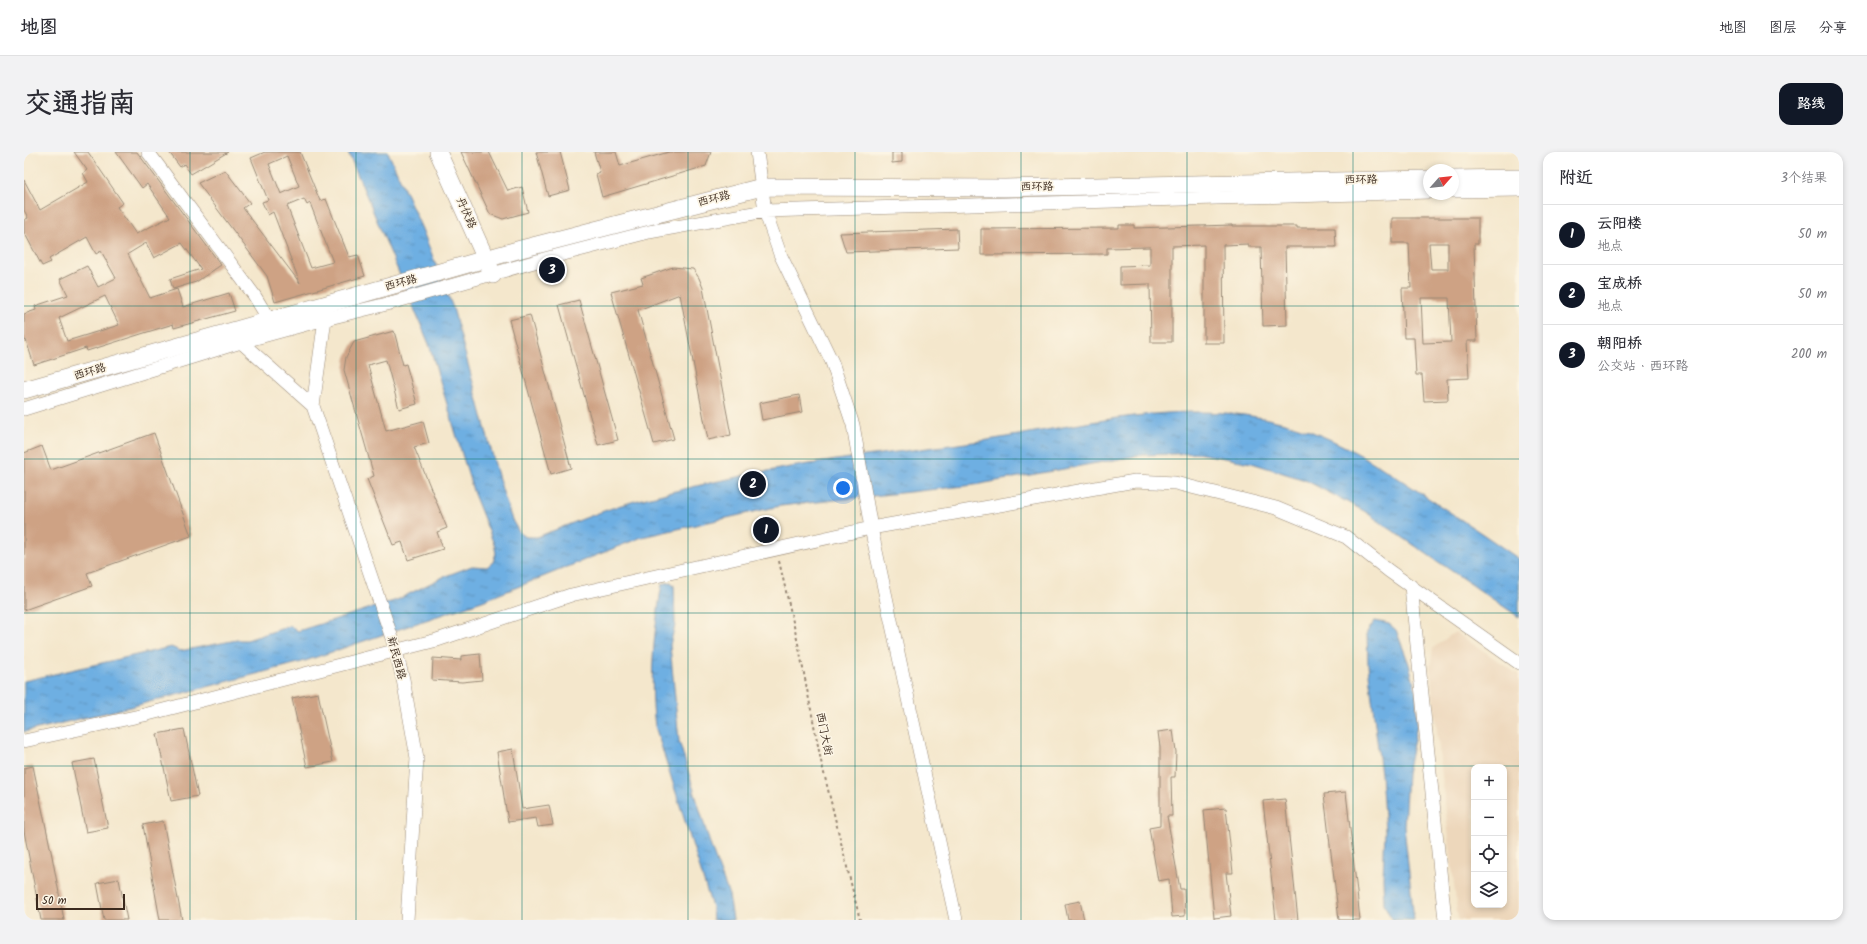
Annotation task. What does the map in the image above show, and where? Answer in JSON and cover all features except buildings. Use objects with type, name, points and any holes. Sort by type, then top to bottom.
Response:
[{"type":"main road","name":"丹伏路","points":[[438,152],[490,267]]},
{"type":"main road","points":[[1459,179],[1519,178]]},
{"type":"main road","name":"西环路","points":[[24,390],[273,327],[384,288],[450,279],[490,267],[521,249],[762,187],[1005,188],[1423,179]]},
{"type":"street","points":[[148,152],[254,295],[273,327]]},
{"type":"street","points":[[757,152],[765,211],[780,254],[832,362],[855,433],[871,528],[956,920]]},
{"type":"street","points":[[1459,191],[1519,190]]},
{"type":"street","name":"西环路","points":[[490,267],[548,258],[649,232],[765,211],[1423,192]]},
{"type":"street","name":"西环路","points":[[24,408],[241,342],[273,327],[326,319],[387,304],[450,279]]},
{"type":"street","name":"新民西路","points":[[326,319],[313,406],[394,647],[403,679],[417,758],[406,920]]},
{"type":"street","name":"新民西路","points":[[241,342],[313,406]]},
{"type":"street","points":[[24,741],[144,715],[394,647],[436,640],[571,595],[871,528],[1135,481],[1175,483],[1276,508],[1346,536],[1411,586],[1519,663]]},
{"type":"street","points":[[1411,586],[1445,920]]},
{"type":"path","name":"西门大街","points":[[777,550],[799,648],[821,761],[860,920]]},
{"type":"shaded area","points":[[1455,632],[1519,675],[1519,920],[1458,920],[1430,668],[1433,648]]},
{"type":"water","points":[[348,152],[388,152],[422,229],[453,308],[500,483],[512,520],[519,532],[526,537],[537,537],[598,513],[635,501],[760,472],[849,458],[988,440],[1134,416],[1208,412],[1244,415],[1281,422],[1321,435],[1376,464],[1474,528],[1519,559],[1519,617],[1364,511],[1305,480],[1252,463],[1197,453],[1142,455],[974,485],[780,506],[642,537],[485,600],[302,662],[130,707],[24,732],[24,681],[171,647],[180,651],[237,640],[247,640],[290,626],[298,631],[397,600],[443,577],[472,566],[487,567],[493,562],[496,553],[494,544],[474,494],[429,344]]},
{"type":"water","points":[[671,582],[674,586],[675,625],[670,645],[679,741],[712,850],[729,895],[733,920],[713,920],[712,907],[655,726],[652,673],[657,619],[662,584]]},
{"type":"water","points":[[1375,621],[1389,624],[1396,630],[1409,664],[1416,692],[1417,724],[1407,774],[1404,826],[1414,920],[1392,920],[1384,904],[1383,878],[1385,830],[1381,774],[1368,665],[1367,632]]},
{"type":"place","name":"朝阳桥","points":[[552,270]]},
{"type":"place","name":"宝成桥","points":[[753,484]]},
{"type":"place","name":"云阳楼","points":[[766,530]]}]
